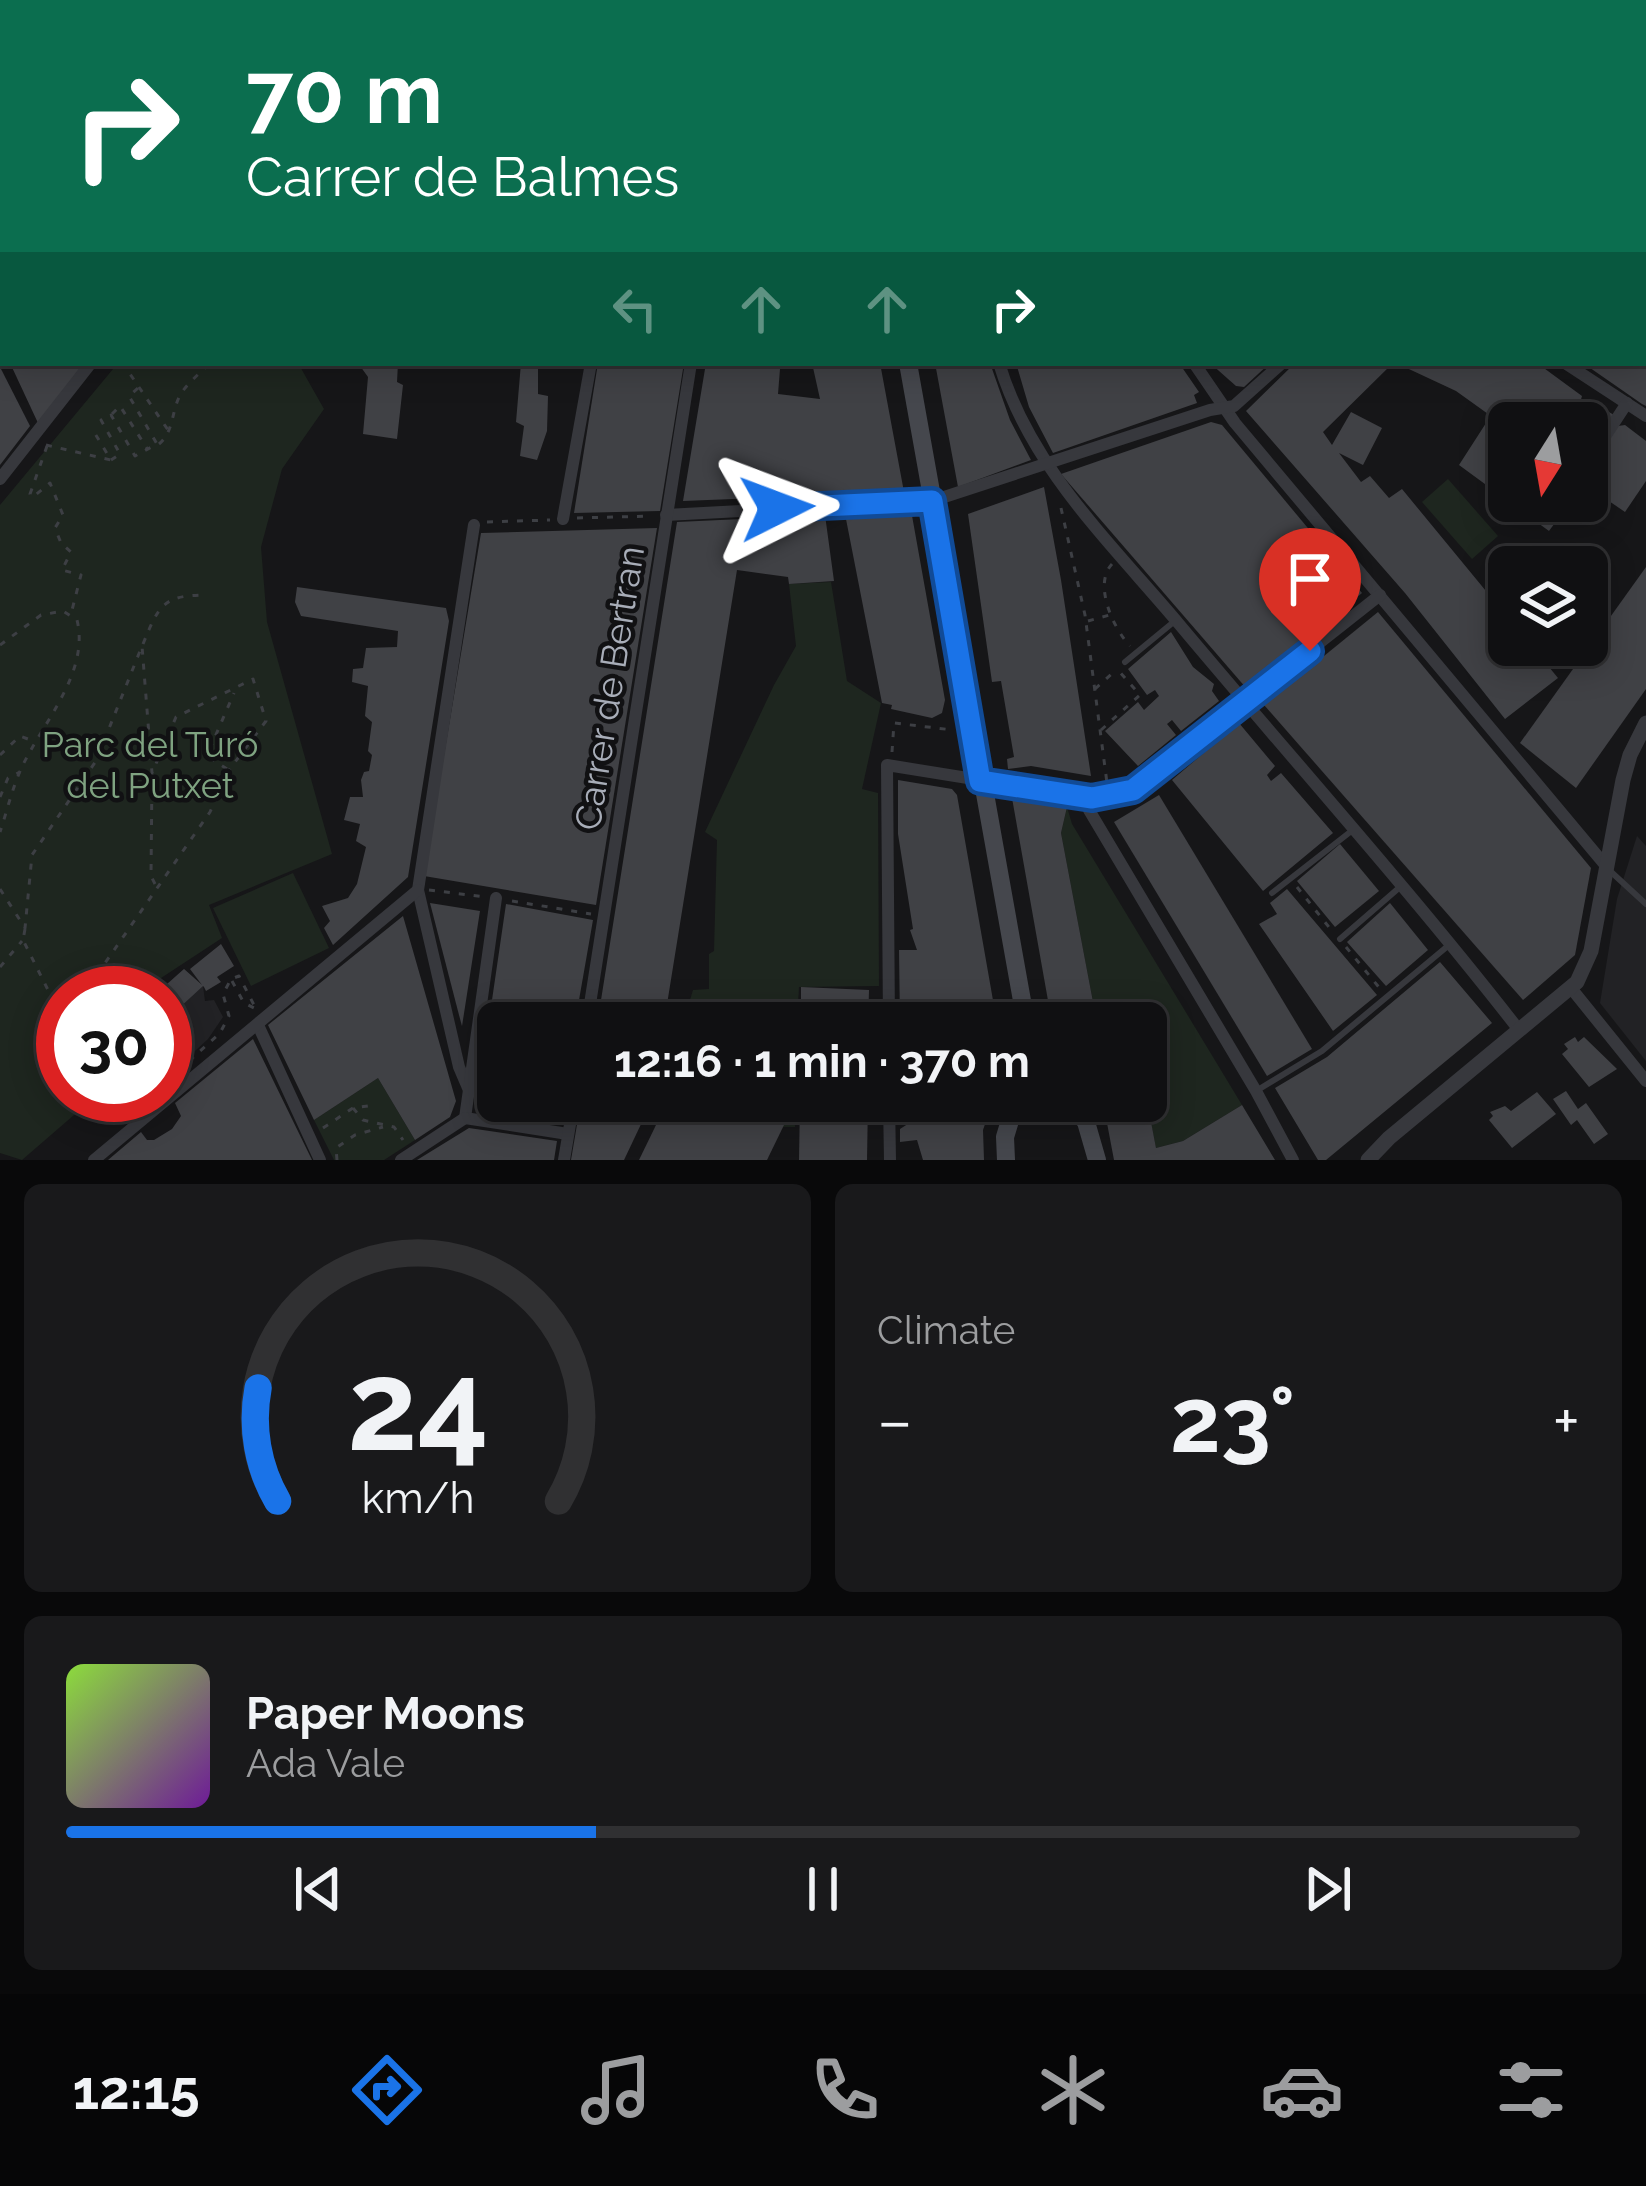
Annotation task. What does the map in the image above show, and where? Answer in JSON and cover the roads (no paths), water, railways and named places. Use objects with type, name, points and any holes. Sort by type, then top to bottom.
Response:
[{"type":"main road","points":[[909,366],[1022,1002]]},
{"type":"main road","points":[[1006,1160],[1005,1137],[1011,1122]]},
{"type":"main road","points":[[1086,1122],[1097,1160]]},
{"type":"street","points":[[0,479],[89,366]]},
{"type":"street","points":[[563,519],[590,366]]},
{"type":"street","name":"Carrer de Bertran","points":[[590,1002],[691,366]]},
{"type":"street","points":[[1000,366],[1012,405],[1046,466],[1355,828],[1519,1030]]},
{"type":"street","points":[[1196,366],[1224,410],[1606,866]]},
{"type":"street","points":[[666,515],[932,501],[1210,410],[1224,410],[1279,366]]},
{"type":"street","points":[[1570,366],[1646,416]]},
{"type":"street","points":[[1608,432],[1627,403]]},
{"type":"street","points":[[467,1088],[423,890],[474,525]]},
{"type":"street","points":[[889,1002],[889,763],[1092,798],[1120,795],[1143,786],[1380,595]]},
{"type":"street","points":[[1368,1160],[1571,988],[1591,951],[1630,755],[1646,723]]},
{"type":"street","points":[[1092,798],[1089,810],[1293,1160]]},
{"type":"street","points":[[94,1160],[423,890]]},
{"type":"street","points":[[465,1118],[496,898]]},
{"type":"street","points":[[1571,988],[1646,1081]]},
{"type":"street","points":[[257,1025],[320,1160]]},
{"type":"street","points":[[401,1160],[465,1118],[568,1134]]},
{"type":"street","points":[[564,1160],[570,1122]]},
{"type":"street","points":[[890,1122],[890,1160]]},
{"type":"lane","points":[[1125,662],[1175,620]]},
{"type":"lane","points":[[1272,893],[1355,828]]},
{"type":"lane","points":[[1606,866],[1646,904]]},
{"type":"lane","points":[[1340,939],[1402,885]]},
{"type":"lane","points":[[1256,1091],[1322,1051],[1451,943]]},
{"type":"park label","name":"Parc del Turó del Putxet","points":[[150,764]]}]
